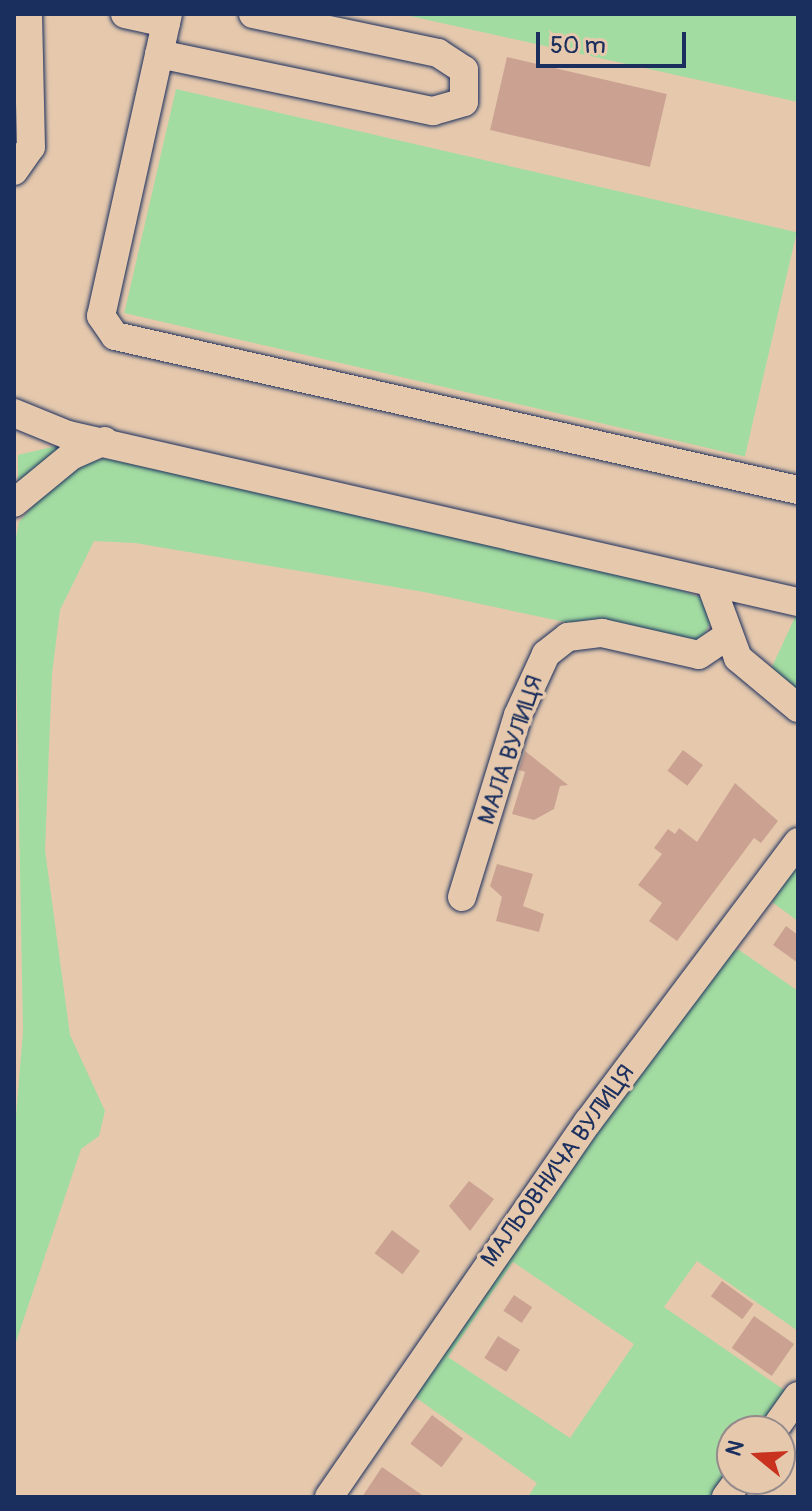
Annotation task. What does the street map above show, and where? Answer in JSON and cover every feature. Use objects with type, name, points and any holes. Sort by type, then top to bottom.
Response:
[{"type":"street","points":[[14,171],[31,147],[28,14]]},
{"type":"street","points":[[125,14],[167,18],[101,316],[115,336],[798,490]]},
{"type":"street","points":[[159,54],[433,111],[464,102],[464,70],[438,53],[253,14]]},
{"type":"street","points":[[14,413],[37,425],[798,602]]},
{"type":"street","points":[[14,503],[71,456],[105,441]]},
{"type":"street","points":[[710,582],[727,636],[738,658],[798,708]]},
{"type":"street","name":"МАЛА ВУЛИЦЯ","points":[[462,897],[518,715],[546,654],[568,637],[602,633],[699,655],[727,636]]},
{"type":"street","name":"МАЛЬОВНИЧА ВУЛИЦЯ","points":[[329,1497],[588,1122],[798,842]]},
{"type":"street","points":[[784,1415],[798,1396]]},
{"type":"green space","points":[[401,14],[798,14],[798,102]]},
{"type":"green space","points":[[176,89],[797,232],[745,456],[124,313]]},
{"type":"green space","points":[[56,446],[62,452],[18,481],[18,455]]},
{"type":"green space","points":[[119,457],[675,588],[702,598],[713,617],[702,639],[682,647],[424,592],[135,543],[94,541],[60,610],[52,674],[45,850],[70,1035],[105,1111],[99,1136],[81,1149],[14,1348],[14,1140],[23,1031],[14,548],[19,522],[70,464]]},
{"type":"green space","points":[[795,617],[798,618],[798,690],[785,687],[772,667]]},
{"type":"green space","points":[[798,865],[798,921],[772,902]]},
{"type":"green space","points":[[739,950],[798,991],[798,1331],[697,1261],[664,1307],[790,1394],[776,1415],[716,1415],[718,1497],[528,1497],[537,1483],[412,1395],[438,1350],[726,951]],"holes":[[[513,1262],[634,1344],[570,1438],[448,1357]]]},
{"type":"building","points":[[507,57],[667,94],[650,167],[490,130]]},
{"type":"building","points":[[683,750],[703,765],[687,786],[667,771]]},
{"type":"building","points":[[525,751],[568,785],[560,786],[554,809],[534,820],[512,814],[525,772],[519,770]]},
{"type":"building","points":[[735,783],[778,821],[761,843],[754,838],[677,941],[649,921],[662,903],[638,885],[662,854],[654,848],[668,829],[675,834],[679,828],[697,842]]},
{"type":"building","points":[[497,864],[533,874],[523,906],[544,914],[539,932],[496,921],[502,897],[490,886]]},
{"type":"building","points":[[786,926],[798,935],[798,963],[773,945]]},
{"type":"building","points":[[469,1181],[494,1199],[470,1231],[449,1206]]},
{"type":"building","points":[[392,1230],[420,1251],[402,1274],[375,1253]]},
{"type":"building","points":[[722,1281],[754,1304],[742,1319],[711,1296]]},
{"type":"building","points":[[514,1295],[532,1307],[522,1323],[503,1311]]},
{"type":"building","points":[[754,1316],[794,1344],[772,1376],[732,1348]]},
{"type":"building","points":[[498,1336],[520,1350],[506,1372],[484,1358]]},
{"type":"building","points":[[432,1415],[463,1438],[441,1467],[410,1444]]},
{"type":"building","points":[[382,1467],[425,1497],[362,1497]]}]
